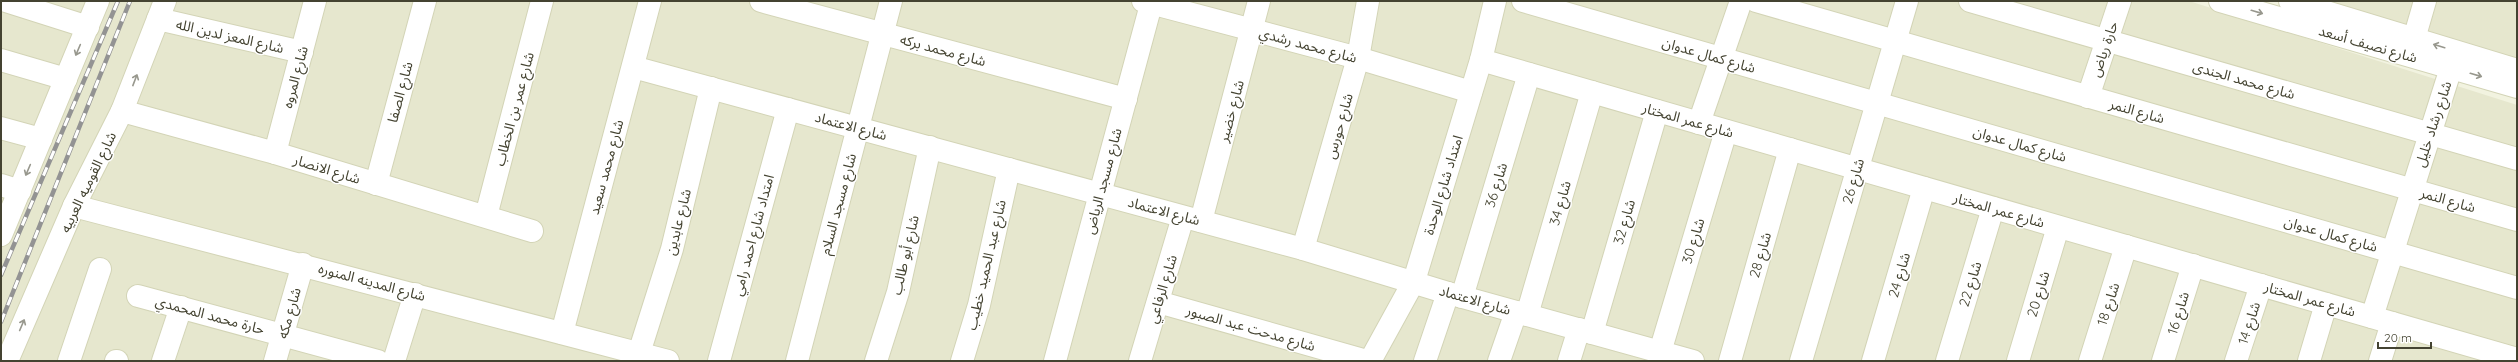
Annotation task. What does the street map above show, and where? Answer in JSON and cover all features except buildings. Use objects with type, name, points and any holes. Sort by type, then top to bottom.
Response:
[{"type":"street","points":[[6,1],[88,27]]},
{"type":"street","points":[[3,225],[10,188],[41,139],[98,1]]},
{"type":"street","name":"شارع المروه","points":[[275,153],[315,1]]},
{"type":"street","name":"شارع الصفا","points":[[376,184],[425,1]]},
{"type":"street","name":"شارع عمر بن الخطاب","points":[[486,216],[542,1]]},
{"type":"street","name":"شارع محمد سعيد","points":[[562,333],[650,1]]},
{"type":"street","name":"شارع محمد بركه","points":[[762,1],[1126,99]]},
{"type":"street","name":"شارع مسجد السلام","points":[[797,361],[890,1]]},
{"type":"street","name":"شارع خضير","points":[[1192,219],[1252,30],[1259,1]]},
{"type":"street","name":"شارع حورس","points":[[1303,249],[1358,58],[1368,1]]},
{"type":"street","name":"امتداد شارع الوحدة","points":[[1370,361],[1414,281],[1481,60],[1495,1]]},
{"type":"street","name":"شارع كمال عدوان","points":[[1523,1],[2517,288]]},
{"type":"street","points":[[1699,123],[1741,1]]},
{"type":"street","name":"شارع النمر","points":[[1756,1],[2517,220]]},
{"type":"street","name":"شارع 26","points":[[1801,361],[1907,1]]},
{"type":"street","name":"شارع محمد الجندى","points":[[1970,1],[2517,159]]},
{"type":"street","name":"حارة رياض","points":[[2088,97],[2120,1]]},
{"type":"street","name":"شارع نصيف أسعد","points":[[2220,1],[2517,87]]},
{"type":"street","name":"شارع نصيف أسعد","points":[[2290,1],[2517,70]]},
{"type":"street","points":[[2414,39],[2425,1]]},
{"type":"street","name":"شارع محمد رشدي","points":[[1149,2],[1358,58],[1471,92]]},
{"type":"street","name":"شارع مسجد الرياض","points":[[1055,361],[1126,99],[1149,2]]},
{"type":"street","name":"شارع المعز لدين الله","points":[[162,10],[302,52]]},
{"type":"street","name":"شارع القوميه العربيه","points":[[7,361],[74,206],[122,112],[162,10]]},
{"type":"street","points":[[1,60],[66,79]]},
{"type":"street","name":"شارع عمر المختار","points":[[1481,60],[2372,317],[2392,323],[2462,352],[2517,359]]},
{"type":"street","name":"شارع الاعتماد","points":[[633,67],[1303,249],[1414,281],[1455,295],[1586,331],[1650,354],[1693,361]]},
{"type":"street","name":"شارع رشاد خليل","points":[[2372,317],[2451,68]]},
{"type":"street","name":"شارع 36","points":[[1425,361],[1455,295],[1529,74]]},
{"type":"street","name":"شارع عابدين","points":[[639,353],[672,249],[711,88]]},
{"type":"street","name":"شارع 34","points":[[1499,361],[1521,313],[1592,92]]},
{"type":"street","name":"امتداد شارع احمد رامي","points":[[719,361],[788,109]]},
{"type":"street","name":"شارع 32","points":[[1569,361],[1586,331],[1657,111]]},
{"type":"street","name":"شارع الانصار","points":[[122,112],[275,153],[532,231]]},
{"type":"street","points":[[1,128],[41,139]]},
{"type":"street","name":"شارع 30","points":[[1650,354],[1726,131]]},
{"type":"street","name":"شارع أبو طالب","points":[[876,361],[898,292],[930,147]]},
{"type":"street","name":"شارع 28","points":[[1730,361],[1790,149]]},
{"type":"street","name":"شارع عبد الحميد خطيب","points":[[962,361],[979,305],[1009,169]]},
{"type":"street","name":"شارع 24","points":[[1873,361],[1924,188]]},
{"type":"street","name":"شارع المدينه المنوره","points":[[74,206],[303,264],[668,361]]},
{"type":"street","name":"شارع 22","points":[[1947,361],[1993,208]]},
{"type":"street","name":"شارع الرفاعي","points":[[1140,361],[1158,302],[1192,219]]},
{"type":"street","name":"شارع 20","points":[[2018,361],[2058,227]]},
{"type":"street","name":"شارع 18","points":[[2090,361],[2126,246]]},
{"type":"street","name":"شارع مكه","points":[[275,361],[303,264]]},
{"type":"street","name":"شارع 16","points":[[2163,361],[2193,266]]},
{"type":"street","points":[[69,361],[100,269]]},
{"type":"street","name":"شارع 14","points":[[2236,361],[2261,285]]},
{"type":"street","points":[[394,361],[415,294]]},
{"type":"street","name":"حارة محمد المحمدي","points":[[138,296],[378,361]]},
{"type":"street","name":"شارع مدحت عبد الصبور","points":[[1158,302],[1367,361]]},
{"type":"street","points":[[2309,361],[2326,304]]},
{"type":"street","points":[[163,361],[181,307]]},
{"type":"street","points":[[2380,361],[2392,323]]},
{"type":"shaded area","points":[[1,1],[2189,1],[2517,105],[2517,361],[1,361]]},
{"type":"shaded area","points":[[2324,1],[2517,1],[2517,59]]},
{"type":"railway","points":[[1,275],[118,1]]},
{"type":"railway","points":[[1,322],[130,1]]}]
